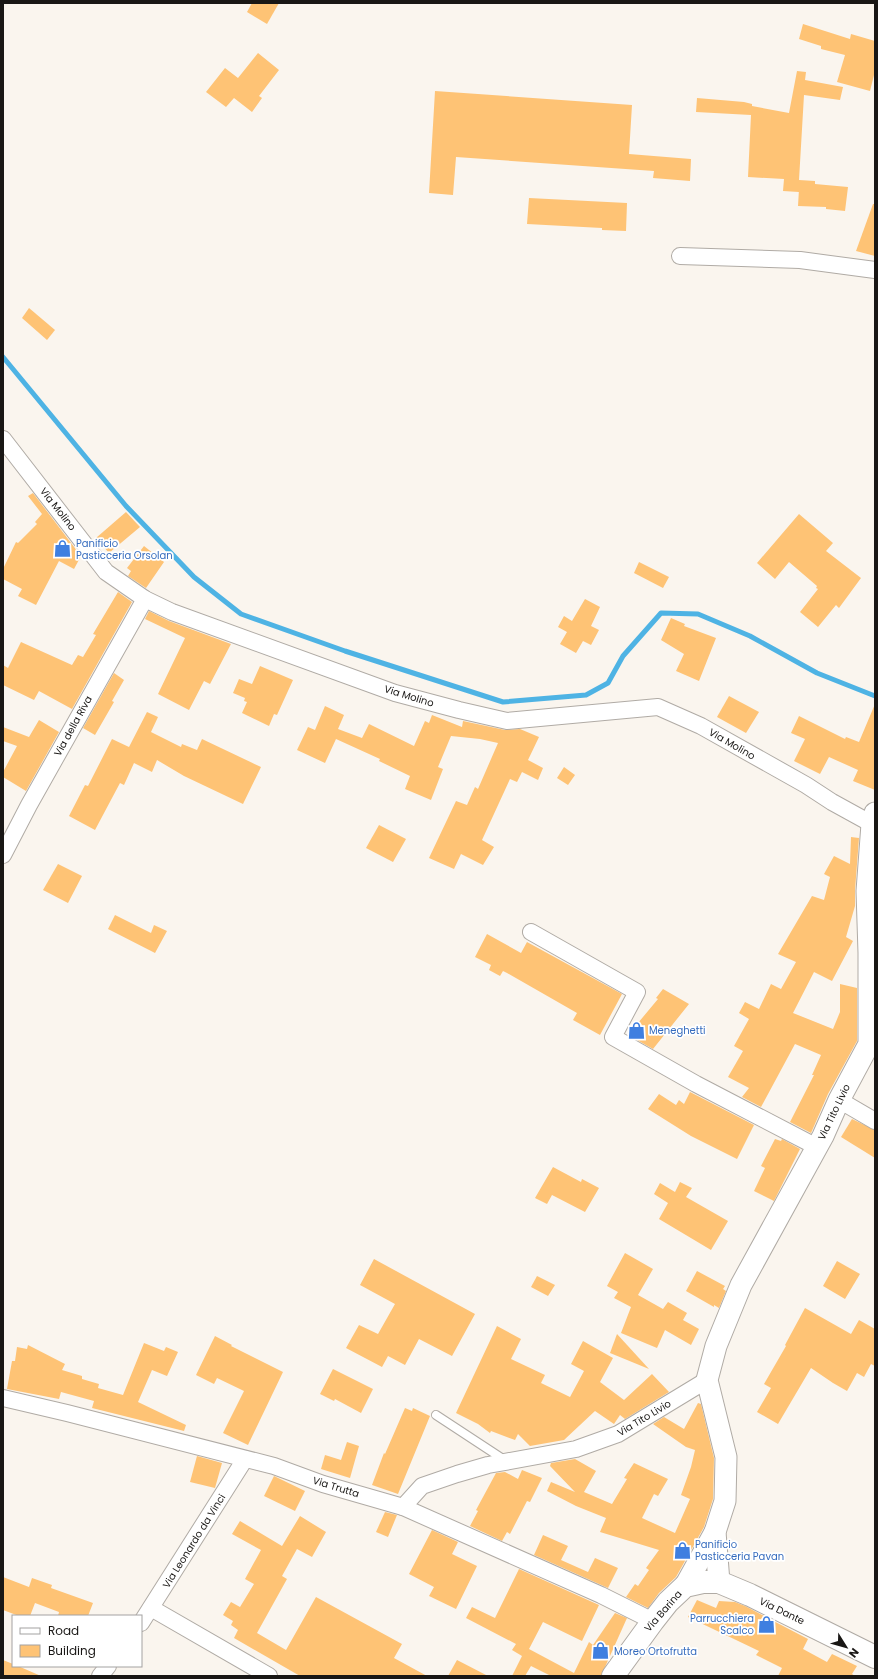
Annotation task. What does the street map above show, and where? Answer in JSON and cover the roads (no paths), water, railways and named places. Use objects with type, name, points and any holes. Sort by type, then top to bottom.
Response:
[{"type":"main road","name":"Via Dante","points":[[685,1586],[703,1582],[719,1582],[750,1595],[875,1657]]},
{"type":"main road","name":"Via Barina","points":[[613,1676],[652,1621],[685,1586]]},
{"type":"street","points":[[680,256],[800,260],[875,270]]},
{"type":"street","name":"Via Molino","points":[[3,439],[106,572],[145,600],[172,612],[262,646],[395,693],[507,721],[658,707],[701,726],[806,785],[832,802],[874,818]]},
{"type":"street","name":"Via della Riva","points":[[3,854],[29,805],[145,600]]},
{"type":"street","name":"Via Tito Livio","points":[[685,1586],[715,1532],[725,1501],[726,1457],[707,1380],[716,1346],[741,1286],[817,1147],[839,1100],[869,1044],[867,891],[874,818]]},
{"type":"street","points":[[531,932],[637,992],[613,1037],[696,1084],[817,1147]]},
{"type":"street","points":[[839,1100],[875,1121]]},
{"type":"street","name":"Via Tito Livio","points":[[403,1507],[422,1486],[482,1466],[576,1449],[618,1434],[707,1380]]},
{"type":"street","name":"Via Trutta","points":[[3,1398],[274,1466],[324,1484],[403,1507],[601,1595],[652,1621]]},
{"type":"street","name":"Via Leonardo da Vinci","points":[[142,1622],[245,1459]]},
{"type":"street","name":"Via Tito Livio","points":[[715,1532],[719,1582]]},
{"type":"street","points":[[152,1608],[269,1676]]},
{"type":"street","points":[[100,1676],[107,1667]]},
{"type":"lane","points":[[436,1415],[506,1461]]},
{"type":"waterway","points":[[3,357],[126,506],[194,577],[241,614],[345,651],[503,702],[586,695],[608,683],[623,656],[661,613],[698,614],[750,636],[817,673],[875,696]]},
{"type":"place","name":"Panificio Pasticceria Orsolan","points":[[63,549]]},
{"type":"place","name":"Meneghetti","points":[[636,1030]]},
{"type":"place","name":"Panificio Pasticceria Pavan","points":[[682,1550]]},
{"type":"place","name":"Parrucchiera Scalco","points":[[767,1624]]},
{"type":"place","name":"Moreo Ortofrutta","points":[[601,1651]]}]
